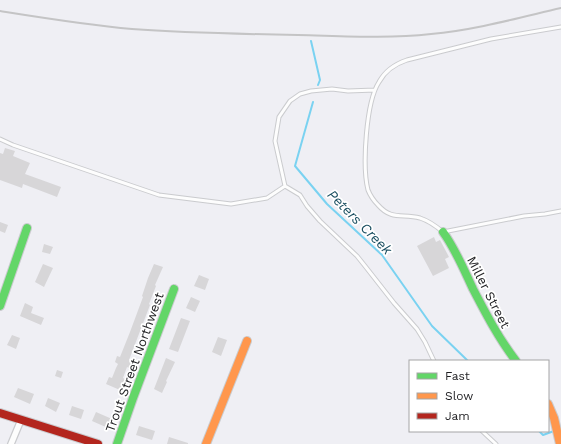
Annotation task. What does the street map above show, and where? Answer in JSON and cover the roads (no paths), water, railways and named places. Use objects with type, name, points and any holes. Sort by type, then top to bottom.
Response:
[{"type":"street","points":[[0,306],[27,228]]},
{"type":"street","name":"Miller Street","points":[[443,232],[452,245],[488,318],[506,348],[515,360]]},
{"type":"street","name":"Trout Street Northwest","points":[[117,444],[174,289]]},
{"type":"street","points":[[206,444],[247,341]]},
{"type":"street","points":[[549,406],[554,418],[559,443]]},
{"type":"street","points":[[0,413],[98,444]]},
{"type":"street","points":[[11,444],[22,420]]},
{"type":"lane","points":[[561,27],[492,39],[407,60],[395,65],[388,70],[378,82],[375,90],[368,120],[365,160],[368,191],[373,200],[379,206],[392,215],[419,218],[428,221],[436,225],[443,232],[524,216],[561,211]]},
{"type":"lane","points":[[375,90],[348,91],[332,89],[311,91],[300,94],[290,101],[279,116],[275,141],[285,186],[300,195],[320,221],[357,256],[394,303],[417,329],[433,360]]},
{"type":"lane","points":[[0,139],[13,145],[159,195],[231,204],[267,198],[285,186]]},
{"type":"lane","points":[[483,432],[496,444]]},
{"type":"waterway","name":"Peters Creek","points":[[311,41],[320,80],[318,85]]},
{"type":"waterway","name":"Peters Creek","points":[[313,102],[295,166],[327,204],[382,255],[432,326],[467,360]]},
{"type":"waterway","name":"Peters Creek","points":[[540,432],[543,435],[554,431]]},
{"type":"railway","points":[[0,11],[132,29],[215,33],[381,37],[414,36],[464,30],[561,8]]}]
